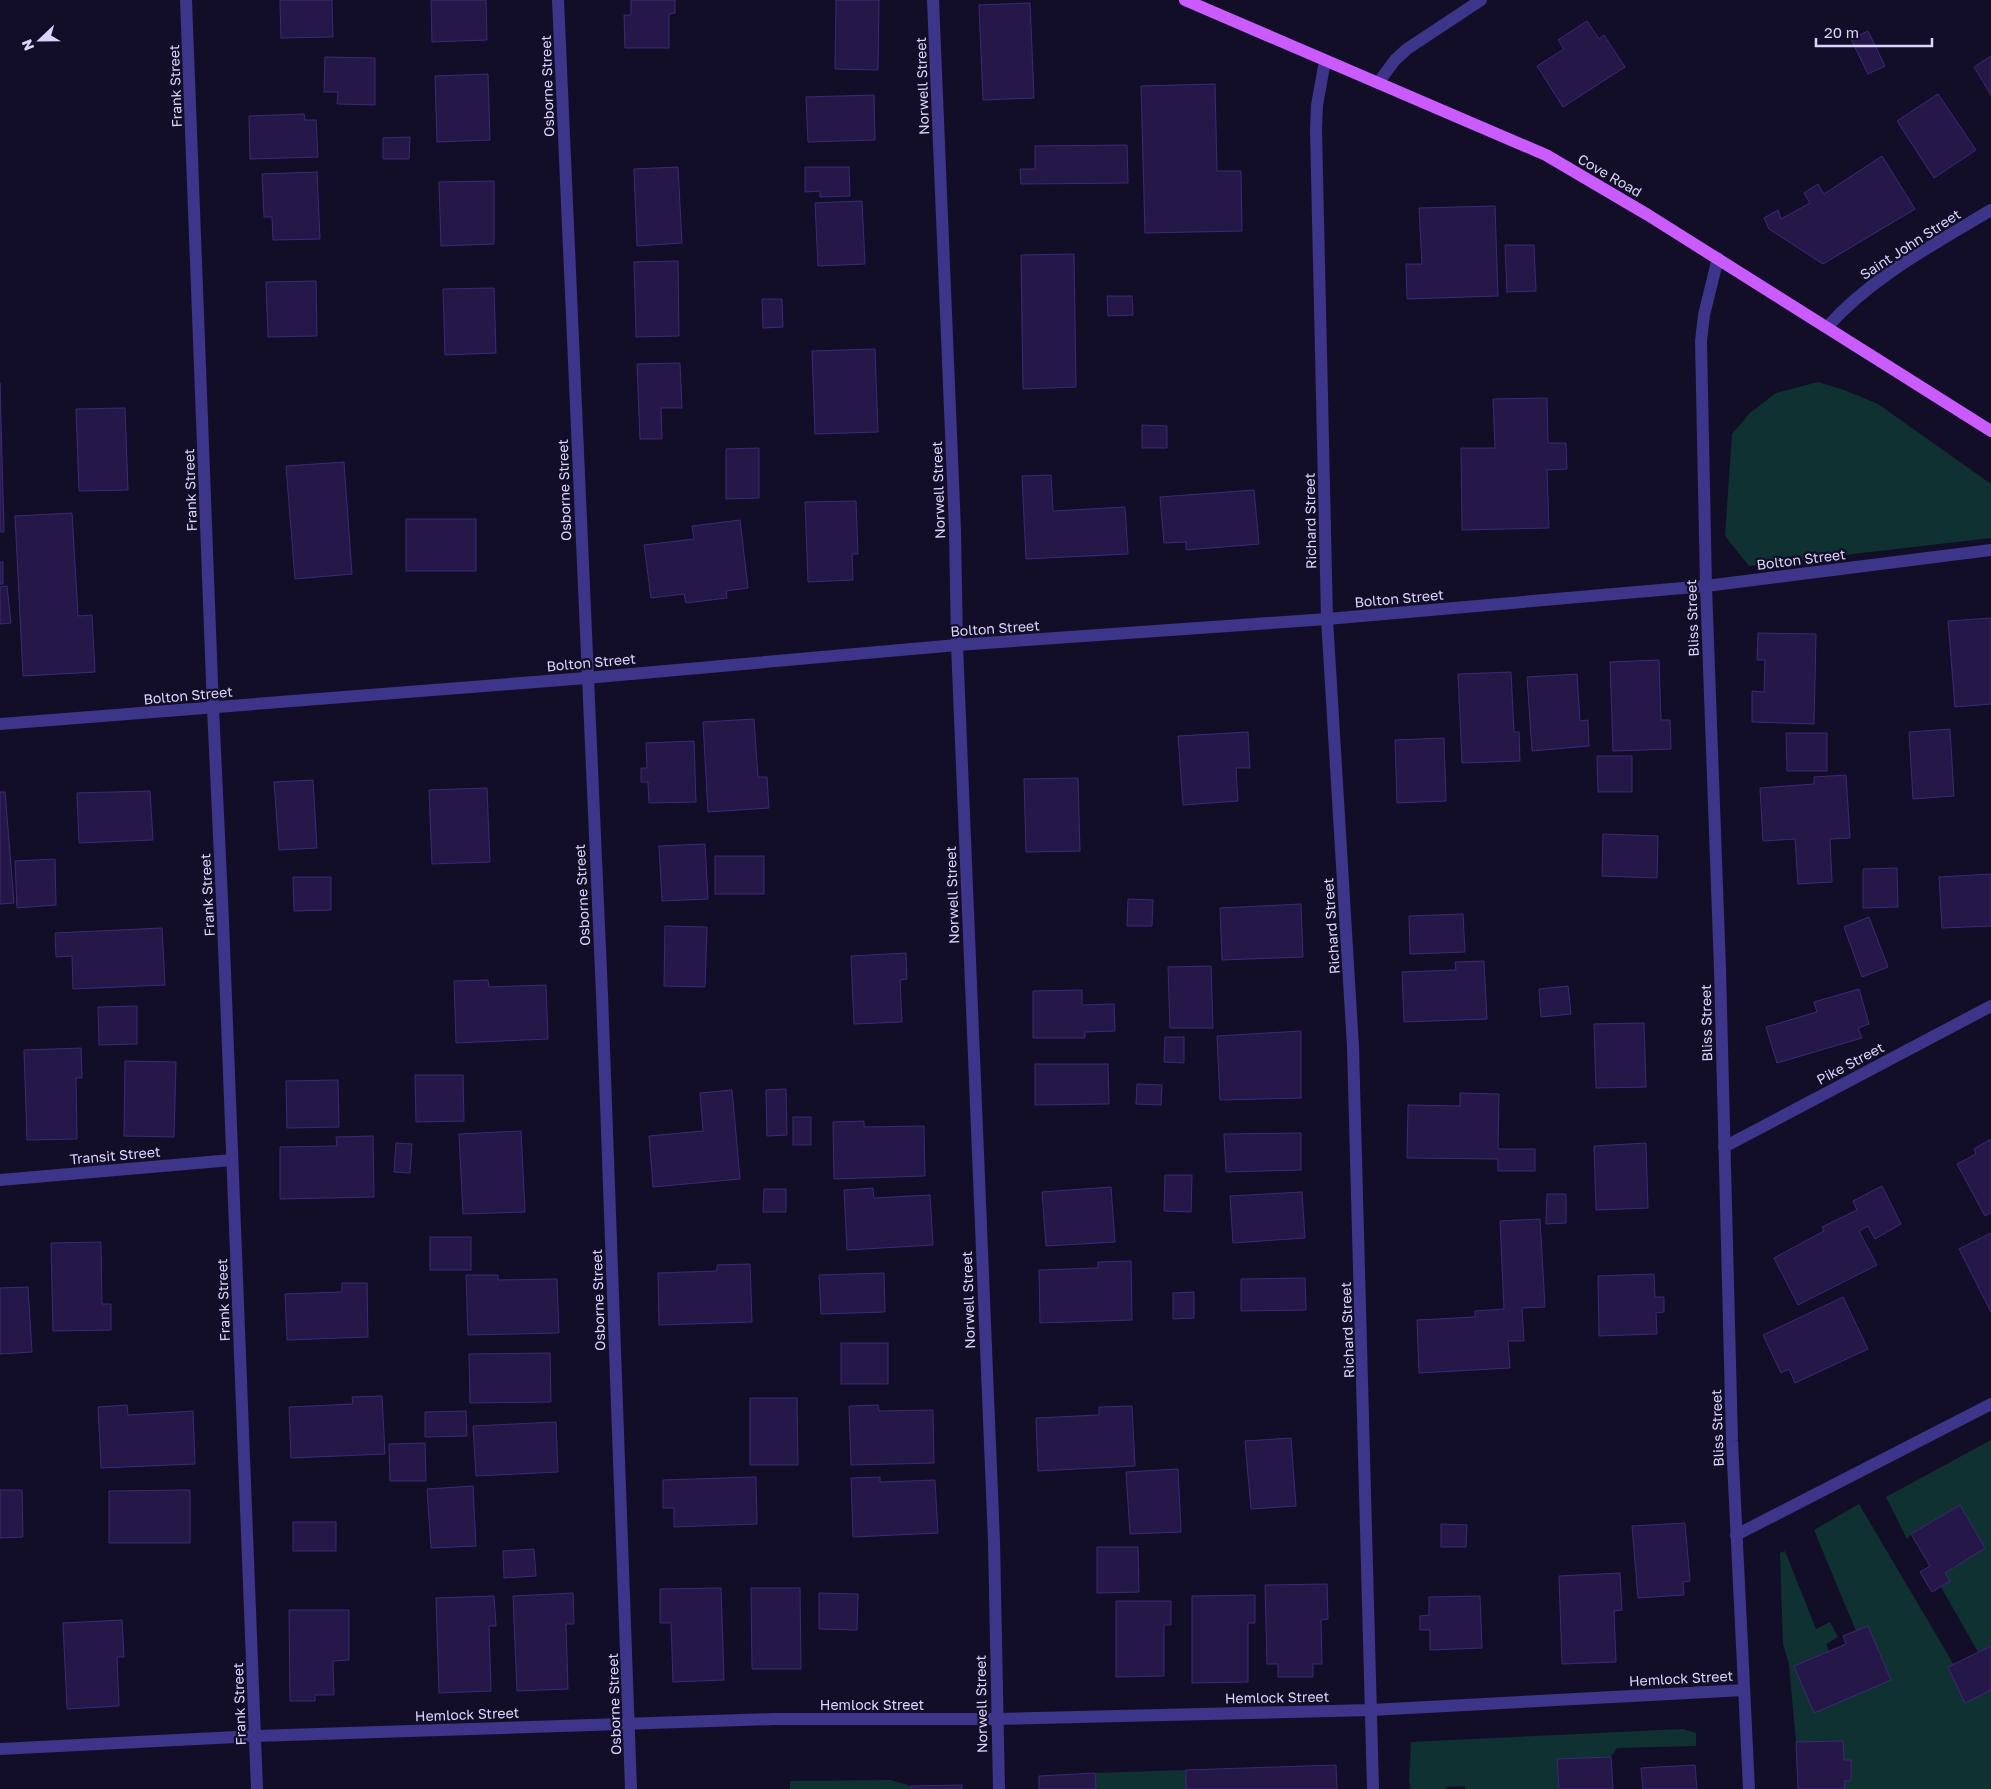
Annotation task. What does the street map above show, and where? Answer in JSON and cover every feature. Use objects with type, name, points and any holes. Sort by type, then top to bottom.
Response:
[{"type":"main road","name":"Cove Road","points":[[1185,0],[1325,62],[1546,155],[1648,214],[1991,432]]},
{"type":"street","name":"Frank Street","points":[[186,0],[257,1789]]},
{"type":"street","name":"Osborne Street","points":[[558,0],[586,678],[602,994],[631,1789]]},
{"type":"street","name":"Norwell Street","points":[[933,0],[955,530],[957,646],[994,1541],[998,1789]]},
{"type":"street","points":[[1378,83],[1395,60],[1408,49],[1481,0]]},
{"type":"street","name":"Richard Street","points":[[1325,62],[1317,105],[1316,130],[1327,619],[1353,1047],[1366,1461],[1373,1789]]},
{"type":"street","name":"Saint John Street","points":[[1827,326],[1858,295],[1883,276],[1991,210]]},
{"type":"street","name":"Bliss Street","points":[[1718,258],[1708,296],[1701,341],[1706,586],[1720,969],[1732,1441],[1749,1789]]},
{"type":"street","name":"Bolton Street","points":[[0,724],[586,678],[957,646],[1327,619],[1706,586],[1991,550]]},
{"type":"street","name":"Pike Street","points":[[1724,1147],[1991,1006]]},
{"type":"street","name":"Transit Street","points":[[0,1180],[232,1160]]},
{"type":"street","points":[[1736,1535],[1991,1404]]},
{"type":"street","name":"Hemlock Street","points":[[0,1749],[256,1736],[775,1719],[996,1719],[1371,1710],[1744,1690]]},
{"type":"green space","points":[[1818,382],[1878,404],[1991,484],[1991,538],[1749,566],[1725,536],[1732,434],[1750,413],[1776,393]]},
{"type":"green space","points":[[1991,1440],[1991,1646],[1978,1652],[1941,1587],[1950,1581],[1945,1573],[1985,1548],[1960,1505],[1911,1534],[1907,1539],[1886,1497]]},
{"type":"green space","points":[[1859,1504],[1954,1665],[1948,1668],[1965,1702],[1991,1690],[1991,1789],[1845,1789],[1844,1781],[1851,1780],[1851,1760],[1844,1760],[1843,1741],[1796,1742],[1789,1664],[1783,1644],[1780,1553],[1785,1551],[1816,1629],[1830,1622],[1838,1637],[1826,1644],[1829,1651],[1794,1666],[1814,1712],[1891,1679],[1868,1626],[1856,1631],[1814,1530]]},
{"type":"green space","points":[[1683,1729],[1696,1733],[1696,1746],[1617,1748],[1611,1757],[1557,1760],[1559,1789],[1465,1789],[1465,1786],[1447,1787],[1446,1789],[1411,1789],[1409,1781],[1411,1742]]},
{"type":"green space","points":[[1186,1770],[1186,1789],[1096,1789],[1095,1773]]},
{"type":"green space","points":[[891,1780],[911,1786],[911,1789],[790,1789],[790,1781]]},
{"type":"building","points":[[280,0],[332,0],[333,37],[281,38]]},
{"type":"building","points":[[431,0],[486,0],[487,40],[432,42]]},
{"type":"building","points":[[631,0],[675,0],[675,13],[669,14],[669,48],[625,48],[624,15],[631,15]]},
{"type":"building","points":[[836,0],[879,0],[878,70],[835,69]]},
{"type":"building","points":[[1030,3],[1034,98],[983,100],[979,5]]},
{"type":"building","points":[[1587,21],[1599,39],[1604,35],[1625,67],[1563,107],[1537,66],[1564,49],[1558,40]]},
{"type":"building","points":[[1868,31],[1885,66],[1868,74],[1851,39]]},
{"type":"building","points":[[1991,56],[1991,95],[1974,67]]},
{"type":"building","points":[[325,57],[375,58],[375,105],[337,104],[338,92],[324,92]]},
{"type":"building","points":[[488,74],[490,140],[437,142],[435,76]]},
{"type":"building","points":[[1215,84],[1217,171],[1241,171],[1242,231],[1145,233],[1141,86]]},
{"type":"building","points":[[1938,94],[1976,150],[1934,178],[1897,121]]},
{"type":"building","points":[[874,95],[875,140],[808,142],[806,97]]},
{"type":"building","points":[[304,114],[305,120],[316,120],[318,157],[250,159],[249,116]]},
{"type":"building","points":[[410,137],[409,159],[383,159],[383,138]]},
{"type":"building","points":[[1127,145],[1128,183],[1021,184],[1020,169],[1035,169],[1035,146]]},
{"type":"building","points":[[1882,156],[1915,209],[1823,264],[1769,229],[1764,218],[1778,210],[1781,219],[1810,203],[1804,193],[1818,184],[1824,194]]},
{"type":"building","points":[[678,167],[682,243],[637,246],[634,169]]},
{"type":"building","points":[[805,167],[849,167],[850,196],[820,197],[820,191],[805,192]]},
{"type":"building","points":[[317,172],[320,239],[273,240],[272,217],[264,217],[262,174]]},
{"type":"building","points":[[494,181],[494,244],[441,246],[439,182]]},
{"type":"building","points":[[862,201],[865,264],[818,266],[815,203]]},
{"type":"building","points":[[1495,206],[1498,296],[1407,299],[1406,264],[1422,264],[1419,208]]},
{"type":"building","points":[[1505,245],[1534,245],[1536,291],[1507,292]]},
{"type":"building","points":[[1074,254],[1076,387],[1023,389],[1021,255]]},
{"type":"building","points":[[678,261],[679,336],[636,337],[634,262]]},
{"type":"building","points":[[316,281],[317,336],[268,337],[266,282]]},
{"type":"building","points":[[494,288],[496,353],[445,355],[443,289]]},
{"type":"building","points":[[1107,296],[1132,296],[1133,315],[1108,316]]},
{"type":"building","points":[[762,299],[782,299],[783,327],[763,328]]},
{"type":"building","points":[[875,349],[878,432],[815,434],[812,351]]},
{"type":"building","points":[[680,363],[682,408],[661,408],[662,439],[640,439],[637,364]]},
{"type":"building","points":[[0,383],[4,532],[0,532]]},
{"type":"building","points":[[1547,398],[1548,443],[1566,443],[1567,469],[1547,470],[1549,528],[1462,530],[1461,448],[1495,448],[1493,399]]},
{"type":"building","points":[[125,408],[128,490],[79,491],[76,409]]},
{"type":"building","points":[[1142,425],[1167,426],[1167,448],[1142,448]]},
{"type":"building","points":[[759,448],[759,498],[726,499],[726,449]]},
{"type":"building","points":[[344,462],[352,574],[295,579],[286,466]]},
{"type":"building","points":[[1051,475],[1053,511],[1125,507],[1128,554],[1026,559],[1022,476]]},
{"type":"building","points":[[1254,490],[1259,544],[1186,550],[1186,542],[1164,543],[1160,497]]},
{"type":"building","points":[[856,501],[858,554],[852,554],[853,580],[808,582],[805,502]]},
{"type":"building","points":[[72,513],[78,616],[92,615],[95,672],[23,676],[15,516]]},
{"type":"building","points":[[406,519],[476,519],[476,571],[406,571]]},
{"type":"building","points":[[740,520],[748,588],[726,591],[727,598],[686,603],[684,594],[651,598],[644,545],[694,539],[692,526]]},
{"type":"building","points":[[0,562],[3,562],[3,584],[0,584]]},
{"type":"building","points":[[7,586],[11,623],[0,624],[0,587]]},
{"type":"building","points":[[1991,618],[1991,704],[1955,707],[1948,621]]},
{"type":"building","points":[[1758,633],[1816,634],[1814,724],[1752,722],[1752,691],[1764,692],[1765,660],[1757,660]]},
{"type":"building","points":[[1659,660],[1661,720],[1670,720],[1671,749],[1613,751],[1610,662]]},
{"type":"building","points":[[1511,672],[1514,732],[1519,732],[1520,761],[1462,763],[1458,674]]},
{"type":"building","points":[[1577,674],[1580,721],[1588,720],[1589,746],[1532,751],[1527,677]]},
{"type":"building","points":[[754,719],[758,777],[767,777],[769,808],[708,812],[703,722]]},
{"type":"building","points":[[1950,729],[1954,796],[1913,799],[1909,732]]},
{"type":"building","points":[[1248,732],[1250,768],[1236,768],[1238,801],[1183,805],[1178,736]]},
{"type":"building","points":[[1786,733],[1827,733],[1827,771],[1787,771]]},
{"type":"building","points":[[1444,738],[1446,801],[1397,803],[1395,740]]},
{"type":"building","points":[[694,741],[696,802],[649,803],[648,782],[641,782],[641,768],[647,768],[646,743]]},
{"type":"building","points":[[1597,756],[1632,756],[1632,792],[1598,792]]},
{"type":"building","points":[[1846,775],[1850,838],[1830,839],[1832,882],[1798,884],[1795,839],[1763,841],[1760,788],[1814,784],[1814,777]]},
{"type":"building","points":[[1078,778],[1080,851],[1026,852],[1024,779]]},
{"type":"building","points":[[313,780],[317,848],[279,850],[274,782]]},
{"type":"building","points":[[487,788],[490,862],[432,864],[429,790]]},
{"type":"building","points":[[150,791],[153,840],[79,843],[77,793]]},
{"type":"building","points":[[0,792],[5,792],[14,903],[0,904]]},
{"type":"building","points":[[1603,834],[1658,836],[1657,878],[1602,876]]},
{"type":"building","points":[[705,844],[708,899],[662,901],[659,846]]},
{"type":"building","points":[[715,856],[764,856],[764,894],[715,894]]},
{"type":"building","points":[[55,859],[56,905],[17,908],[15,861]]},
{"type":"building","points":[[1897,868],[1898,907],[1863,908],[1863,869]]},
{"type":"building","points":[[1991,874],[1991,926],[1942,928],[1939,877]]},
{"type":"building","points":[[293,877],[331,877],[331,910],[294,911]]},
{"type":"building","points":[[1128,899],[1153,900],[1152,926],[1127,926]]},
{"type":"building","points":[[1301,904],[1303,957],[1222,960],[1220,908]]},
{"type":"building","points":[[1463,914],[1465,952],[1410,954],[1409,916]]},
{"type":"building","points":[[1869,917],[1888,967],[1862,977],[1844,927]]},
{"type":"building","points":[[665,926],[707,927],[705,987],[664,986]]},
{"type":"building","points":[[162,928],[165,985],[73,989],[72,956],[56,957],[55,933]]},
{"type":"building","points":[[906,953],[907,979],[900,980],[902,1022],[854,1024],[851,956]]},
{"type":"building","points":[[1484,961],[1487,1019],[1404,1022],[1402,972],[1456,970],[1455,962]]},
{"type":"building","points":[[1211,966],[1213,1028],[1170,1028],[1168,967]]},
{"type":"building","points":[[488,980],[489,987],[546,985],[548,1039],[456,1043],[454,981]]},
{"type":"building","points":[[1568,986],[1571,1014],[1541,1017],[1539,989]]},
{"type":"building","points":[[1859,989],[1869,1024],[1858,1028],[1862,1038],[1777,1063],[1766,1027],[1817,1012],[1814,1002]]},
{"type":"building","points":[[1082,990],[1082,1005],[1114,1004],[1115,1031],[1085,1032],[1085,1038],[1033,1038],[1033,991]]},
{"type":"building","points":[[137,1006],[137,1044],[99,1045],[98,1007]]},
{"type":"building","points":[[1644,1023],[1646,1087],[1596,1088],[1594,1024]]},
{"type":"building","points":[[1301,1031],[1301,1098],[1220,1100],[1217,1036]]},
{"type":"building","points":[[1165,1037],[1184,1037],[1184,1063],[1164,1062]]},
{"type":"building","points":[[81,1048],[82,1078],[76,1078],[77,1139],[27,1140],[24,1050]]},
{"type":"building","points":[[125,1061],[176,1062],[174,1137],[124,1136]]},
{"type":"building","points":[[1035,1064],[1108,1064],[1109,1104],[1035,1105]]},
{"type":"building","points":[[415,1075],[463,1075],[464,1121],[416,1122]]},
{"type":"building","points":[[338,1080],[339,1127],[287,1128],[286,1081]]},
{"type":"building","points":[[1137,1084],[1162,1085],[1161,1105],[1136,1104]]},
{"type":"building","points":[[786,1089],[787,1135],[767,1136],[766,1090]]},
{"type":"building","points":[[732,1090],[740,1179],[653,1187],[649,1136],[703,1131],[700,1093]]},
{"type":"building","points":[[1460,1093],[1499,1094],[1498,1149],[1535,1149],[1535,1171],[1498,1171],[1498,1159],[1407,1158],[1408,1105],[1460,1106]]},
{"type":"building","points":[[793,1117],[811,1117],[811,1145],[793,1145]]},
{"type":"building","points":[[864,1121],[864,1127],[924,1126],[925,1176],[834,1179],[833,1122]]},
{"type":"building","points":[[521,1131],[525,1212],[463,1214],[459,1134]]},
{"type":"building","points":[[1301,1133],[1301,1170],[1226,1172],[1224,1134]]},
{"type":"building","points":[[373,1136],[374,1197],[280,1199],[280,1147],[337,1146],[336,1137]]},
{"type":"building","points":[[1991,1139],[1991,1213],[1985,1216],[1957,1164],[1976,1154],[1974,1149]]},
{"type":"building","points":[[396,1143],[412,1144],[410,1173],[394,1172]]},
{"type":"building","points":[[1646,1143],[1648,1208],[1596,1210],[1594,1146]]},
{"type":"building","points":[[1165,1175],[1192,1175],[1191,1212],[1164,1211]]},
{"type":"building","points":[[1882,1186],[1901,1224],[1875,1239],[1868,1226],[1859,1231],[1877,1265],[1798,1305],[1774,1258],[1824,1231],[1822,1227],[1857,1210],[1853,1201]]},
{"type":"building","points":[[1111,1187],[1115,1242],[1046,1246],[1042,1192]]},
{"type":"building","points":[[873,1188],[874,1198],[930,1195],[933,1245],[847,1250],[844,1190]]},
{"type":"building","points":[[764,1189],[786,1189],[786,1212],[763,1212]]},
{"type":"building","points":[[1302,1192],[1305,1238],[1233,1243],[1230,1196]]},
{"type":"building","points":[[1547,1194],[1566,1194],[1566,1223],[1546,1224]]},
{"type":"building","points":[[1540,1219],[1545,1307],[1522,1308],[1524,1341],[1508,1341],[1510,1368],[1419,1373],[1417,1320],[1475,1317],[1475,1311],[1504,1309],[1500,1221]]},
{"type":"building","points":[[1991,1233],[1991,1312],[1959,1249]]},
{"type":"building","points":[[430,1237],[471,1237],[471,1270],[430,1270]]},
{"type":"building","points":[[101,1242],[102,1304],[111,1304],[111,1330],[53,1331],[51,1243]]},
{"type":"building","points":[[1131,1261],[1132,1320],[1040,1323],[1039,1270],[1098,1268],[1098,1262]]},
{"type":"building","points":[[750,1264],[752,1322],[659,1325],[658,1273],[717,1271],[717,1265]]},
{"type":"building","points":[[884,1273],[885,1312],[821,1314],[819,1275]]},
{"type":"building","points":[[1654,1274],[1655,1297],[1664,1297],[1664,1312],[1656,1313],[1657,1334],[1599,1336],[1598,1276]]},
{"type":"building","points":[[466,1275],[498,1275],[498,1280],[557,1279],[559,1333],[468,1335]]},
{"type":"building","points":[[1305,1278],[1306,1310],[1241,1311],[1241,1279]]},
{"type":"building","points":[[342,1283],[367,1283],[368,1337],[287,1340],[285,1294],[342,1292]]},
{"type":"building","points":[[28,1287],[32,1352],[0,1354],[0,1288]]},
{"type":"building","points":[[1194,1292],[1194,1318],[1173,1319],[1173,1293]]},
{"type":"building","points":[[1843,1297],[1868,1349],[1795,1383],[1789,1369],[1781,1373],[1763,1335]]},
{"type":"building","points":[[841,1343],[888,1343],[888,1384],[841,1384]]},
{"type":"building","points":[[550,1353],[551,1402],[470,1403],[469,1354]]},
{"type":"building","points":[[382,1396],[385,1454],[291,1458],[289,1407],[353,1404],[352,1397]]},
{"type":"building","points":[[750,1398],[797,1398],[798,1465],[750,1465]]},
{"type":"building","points":[[127,1405],[128,1415],[193,1411],[195,1464],[101,1468],[98,1407]]},
{"type":"building","points":[[878,1405],[879,1411],[933,1410],[934,1463],[851,1465],[849,1406]]},
{"type":"building","points":[[1132,1406],[1135,1466],[1038,1471],[1036,1418],[1099,1415],[1099,1407]]},
{"type":"building","points":[[466,1411],[467,1436],[425,1437],[425,1412]]},
{"type":"building","points":[[556,1422],[558,1472],[476,1476],[473,1426]]},
{"type":"building","points":[[1291,1438],[1296,1506],[1251,1509],[1245,1441]]},
{"type":"building","points":[[425,1443],[426,1481],[390,1481],[389,1444]]},
{"type":"building","points":[[1178,1469],[1181,1532],[1130,1534],[1126,1472]]},
{"type":"building","points":[[756,1477],[757,1524],[674,1527],[674,1508],[663,1508],[663,1480]]},
{"type":"building","points":[[880,1477],[880,1482],[935,1480],[938,1533],[853,1537],[851,1478]]},
{"type":"building","points":[[473,1486],[476,1546],[431,1548],[427,1489]]},
{"type":"building","points":[[0,1490],[22,1490],[23,1537],[0,1538]]},
{"type":"building","points":[[190,1490],[190,1543],[109,1543],[109,1491]]},
{"type":"building","points":[[1960,1505],[1985,1548],[1945,1573],[1950,1581],[1932,1592],[1920,1572],[1930,1566],[1911,1534]]},
{"type":"building","points":[[293,1522],[336,1522],[336,1551],[293,1551]]},
{"type":"building","points":[[1685,1523],[1690,1581],[1683,1582],[1684,1595],[1638,1598],[1632,1526]]},
{"type":"building","points":[[1441,1524],[1467,1525],[1466,1547],[1441,1547]]},
{"type":"building","points":[[1097,1547],[1138,1547],[1139,1592],[1097,1593]]},
{"type":"building","points":[[534,1549],[536,1576],[504,1578],[503,1551]]},
{"type":"building","points":[[1620,1573],[1622,1610],[1614,1611],[1616,1662],[1562,1664],[1559,1576]]},
{"type":"building","points":[[1327,1584],[1328,1619],[1321,1620],[1322,1664],[1313,1664],[1313,1677],[1278,1677],[1278,1664],[1267,1664],[1265,1585]]},
{"type":"building","points":[[721,1588],[724,1680],[673,1682],[671,1623],[660,1623],[660,1589]]},
{"type":"building","points":[[751,1588],[800,1588],[801,1669],[752,1669]]},
{"type":"building","points":[[573,1593],[574,1624],[566,1624],[568,1689],[517,1691],[513,1596]]},
{"type":"building","points":[[819,1593],[858,1594],[857,1630],[819,1629]]},
{"type":"building","points":[[1255,1595],[1255,1623],[1248,1623],[1248,1682],[1192,1683],[1192,1596]]},
{"type":"building","points":[[494,1596],[496,1626],[489,1626],[491,1691],[439,1693],[436,1598]]},
{"type":"building","points":[[1480,1596],[1482,1648],[1430,1650],[1430,1630],[1420,1630],[1420,1616],[1429,1615],[1429,1597]]},
{"type":"building","points":[[1116,1601],[1171,1601],[1171,1625],[1164,1625],[1164,1676],[1116,1677]]},
{"type":"building","points":[[289,1610],[349,1610],[349,1660],[333,1661],[334,1695],[315,1695],[315,1701],[290,1701]]},
{"type":"building","points":[[122,1620],[124,1657],[117,1657],[119,1706],[67,1709],[63,1623]]},
{"type":"building","points":[[1868,1626],[1891,1680],[1814,1713],[1794,1666],[1846,1644],[1843,1636]]},
{"type":"building","points":[[1991,1646],[1991,1690],[1965,1703],[1948,1667]]},
{"type":"building","points":[[1843,1741],[1844,1760],[1851,1760],[1851,1781],[1844,1781],[1845,1789],[1798,1789],[1796,1742]]},
{"type":"building","points":[[1611,1757],[1613,1789],[1559,1789],[1557,1759]]},
{"type":"building","points":[[1336,1765],[1337,1789],[1186,1789],[1186,1770]]},
{"type":"building","points":[[1695,1765],[1697,1789],[1643,1789],[1641,1768]]},
{"type":"building","points":[[1095,1773],[1096,1789],[1039,1789],[1039,1776]]},
{"type":"building","points":[[962,1785],[962,1789],[911,1789],[911,1786]]}]
